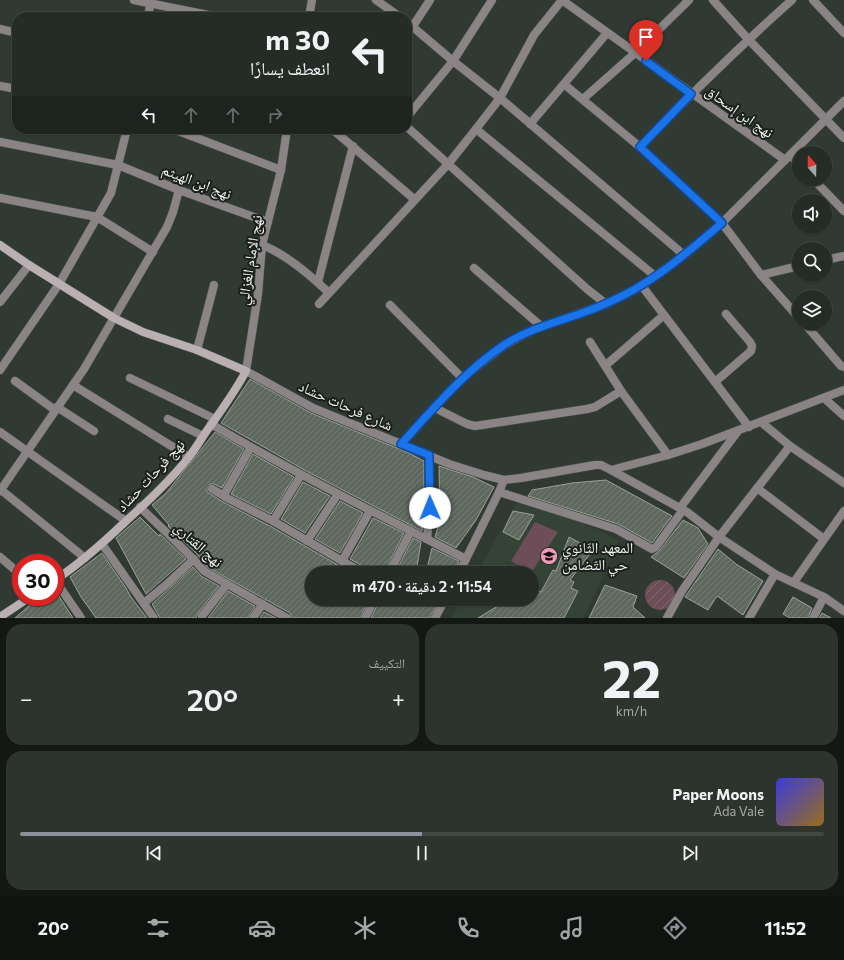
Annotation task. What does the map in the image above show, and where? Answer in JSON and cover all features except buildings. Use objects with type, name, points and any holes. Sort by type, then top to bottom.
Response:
[{"type":"street","points":[[134,0],[151,2],[196,12]]},
{"type":"street","points":[[310,12],[312,0]]},
{"type":"street","points":[[376,0],[393,12]]},
{"type":"street","points":[[412,22],[430,0]]},
{"type":"street","points":[[412,111],[453,61],[492,0]]},
{"type":"street","points":[[318,304],[449,163],[500,98],[534,34],[562,0]]},
{"type":"street","name":"نهج ابن إسحاق","points":[[562,0],[691,94],[792,160]]},
{"type":"street","points":[[583,99],[635,53],[689,0]]},
{"type":"street","points":[[713,0],[748,39],[844,138]]},
{"type":"street","points":[[640,147],[691,94],[748,39],[792,0]]},
{"type":"street","points":[[813,0],[844,33]]},
{"type":"street","points":[[149,12],[151,2]]},
{"type":"street","points":[[412,26],[453,61],[500,98],[684,254]]},
{"type":"street","points":[[0,29],[12,32]]},
{"type":"street","points":[[530,124],[607,33]]},
{"type":"street","points":[[564,84],[640,147],[722,223],[761,275],[792,310]]},
{"type":"street","points":[[0,86],[12,88]]},
{"type":"street","name":"شارع فرحات حشاد","points":[[246,371],[313,408],[401,444],[462,378],[505,345],[532,330],[606,304],[642,286],[684,254],[722,223],[844,102]]},
{"type":"street","points":[[476,129],[655,276]]},
{"type":"street","points":[[412,131],[449,163],[587,289],[606,304]]},
{"type":"street","points":[[0,370],[61,281],[97,217],[114,185],[126,134]]},
{"type":"street","points":[[186,134],[281,170]]},
{"type":"street","name":"نهج الإمام الغزالي","points":[[246,371],[258,294],[262,246],[281,170],[286,134]]},
{"type":"street","points":[[338,134],[414,200]]},
{"type":"street","name":"نهج ابن الهيثم","points":[[0,142],[118,165],[179,190],[268,222]]},
{"type":"street","points":[[318,282],[353,146]]},
{"type":"street","points":[[820,186],[844,211]]},
{"type":"street","points":[[85,558],[0,490],[84,369],[167,227],[179,190]]},
{"type":"street","points":[[0,198],[97,217],[153,252]]},
{"type":"street","points":[[0,245],[29,265],[61,281],[114,318],[143,332],[197,350],[246,371]]},
{"type":"street","points":[[262,246],[279,253],[318,282],[328,292]]},
{"type":"street","points":[[832,259],[844,256]]},
{"type":"street","points":[[0,302],[29,265]]},
{"type":"street","points":[[474,268],[542,327]]},
{"type":"street","points":[[761,275],[792,268]]},
{"type":"street","points":[[197,350],[214,285]]},
{"type":"street","points":[[642,286],[749,426]]},
{"type":"street","points":[[390,305],[462,378]]},
{"type":"street","points":[[715,382],[750,351],[752,346],[726,314]]},
{"type":"street","points":[[606,366],[664,315]]},
{"type":"street","points":[[810,330],[841,366],[844,367]]},
{"type":"street","points":[[590,342],[621,391],[668,455]]},
{"type":"street","name":"نهج فرحات حشاد","points":[[64,573],[102,544],[189,457],[236,389],[246,371]]},
{"type":"street","points":[[130,378],[213,422],[252,448],[301,475],[466,559]]},
{"type":"street","points":[[15,382],[56,409],[94,431]]},
{"type":"street","points":[[73,385],[189,457]]},
{"type":"street","points":[[611,470],[668,455],[702,444],[844,390]]},
{"type":"street","points":[[435,408],[467,424],[475,426],[587,409],[595,407],[621,391]]},
{"type":"street","points":[[824,398],[844,416]]},
{"type":"street","points":[[168,419],[203,436]]},
{"type":"street","points":[[760,422],[790,446],[844,483]]},
{"type":"street","points":[[499,492],[616,529],[652,549],[656,547],[738,430]]},
{"type":"street","points":[[0,432],[126,521]]},
{"type":"street","points":[[401,444],[455,466],[504,480],[601,465],[682,509],[718,537],[775,574],[794,582],[843,608]]},
{"type":"street","points":[[667,618],[682,591],[718,537],[790,446]]},
{"type":"street","points":[[224,496],[252,448]]},
{"type":"street","points":[[427,539],[429,518],[429,455]]},
{"type":"street","points":[[272,521],[301,475]]},
{"type":"street","points":[[462,566],[504,480]]},
{"type":"street","points":[[757,488],[824,539]]},
{"type":"street","points":[[212,489],[272,521],[350,566]]},
{"type":"street","points":[[307,541],[338,494]]},
{"type":"street","name":"نهج القتاري","points":[[140,507],[168,536],[194,559],[204,571],[287,618]]},
{"type":"street","points":[[342,562],[370,511]]},
{"type":"street","points":[[794,582],[844,511]]},
{"type":"street","points":[[392,566],[411,531]]},
{"type":"street","points":[[102,544],[154,618]]},
{"type":"street","points":[[0,557],[12,567]]},
{"type":"street","points":[[144,603],[194,559]]},
{"type":"street","points":[[750,618],[775,574]]},
{"type":"street","points":[[202,618],[226,584]]},
{"type":"street","points":[[64,594],[80,618]]},
{"type":"street","points":[[813,618],[824,597]]},
{"type":"street","points":[[253,618],[263,604]]},
{"type":"street","points":[[0,617],[16,606]]},
{"type":"street","points":[[365,618],[371,606]]},
{"type":"street","points":[[435,618],[441,606]]},
{"type":"shaded area","name":"المعهد الثّانوي حي التّضامن","points":[[518,500],[564,515],[619,540],[583,618],[452,618],[459,606],[539,606],[539,566],[481,566]]},
{"type":"shaded area","points":[[535,522],[558,532],[536,566],[519,566],[511,561]]},
{"type":"shaded area","points":[[660,580],[670,585],[675,595],[670,605],[660,610],[650,605],[645,595],[650,585]]},
{"type":"place","name":"المعهد الثّانوي حي التّضامن","points":[[549,556]]},
{"type":"route","points":[[430,508],[429,455],[401,444],[462,378],[505,345],[532,330],[567,319],[606,304],[642,286],[722,223],[640,147],[691,94],[646,61]]}]
